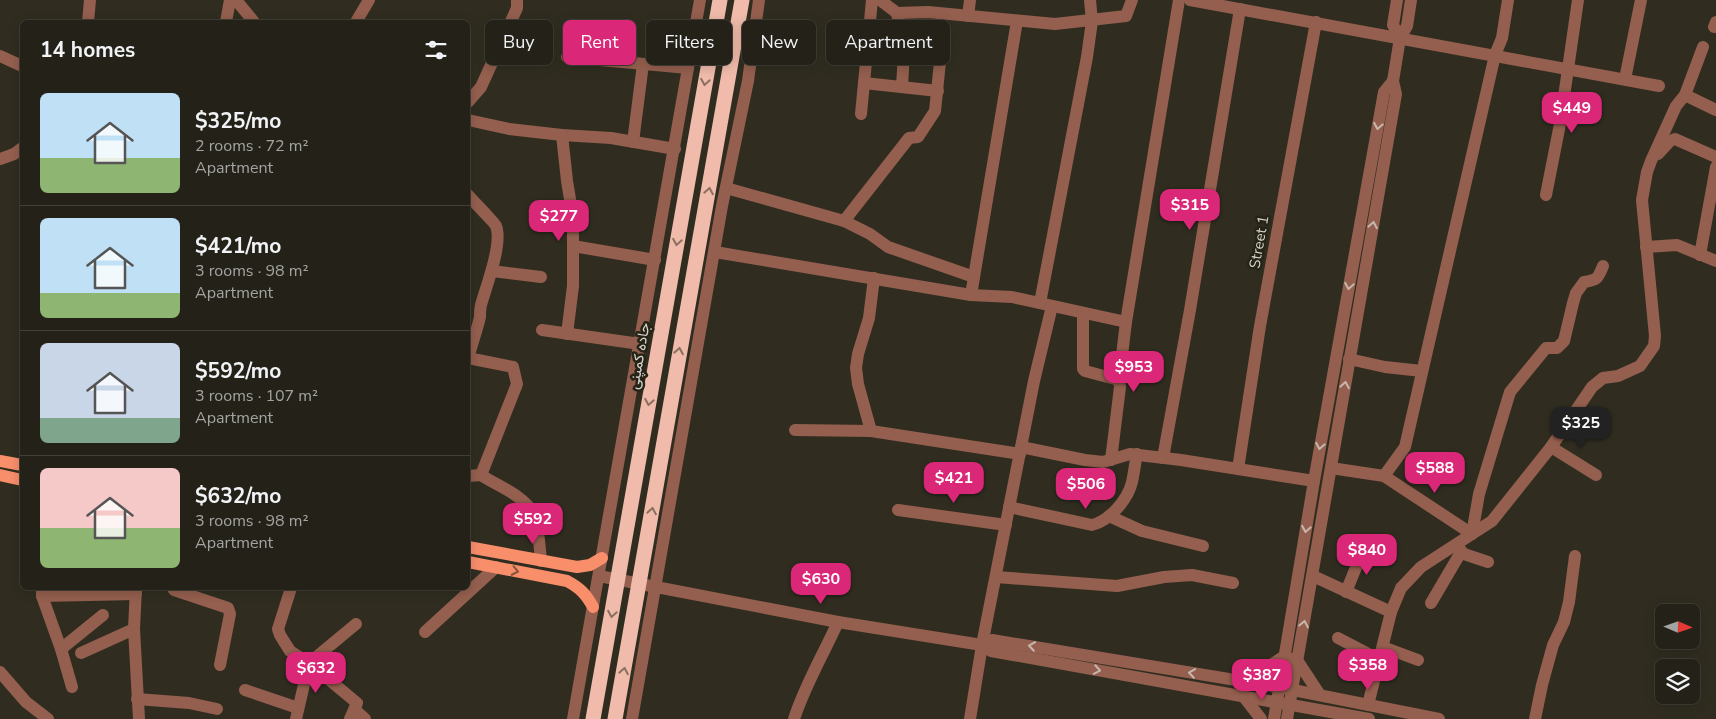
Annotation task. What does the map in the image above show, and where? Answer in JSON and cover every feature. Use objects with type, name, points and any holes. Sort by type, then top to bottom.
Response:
[{"type":"highway","name":"جاده کمپنی","points":[[593,719],[720,0]]},
{"type":"highway","points":[[615,719],[742,0]]},
{"type":"main road","points":[[0,461],[20,465]]},
{"type":"main road","points":[[0,475],[20,480]]},
{"type":"main road","points":[[470,546],[577,567],[590,565],[602,558]]},
{"type":"main road","points":[[470,562],[567,582],[579,587],[586,594],[593,607]]},
{"type":"street","points":[[88,20],[90,0]]},
{"type":"street","points":[[226,20],[230,0]]},
{"type":"street","points":[[236,0],[252,20]]},
{"type":"street","points":[[357,20],[369,0]]},
{"type":"street","points":[[470,100],[481,87],[517,8],[517,0]]},
{"type":"street","points":[[573,719],[700,0]]},
{"type":"street","points":[[632,719],[726,188],[748,81],[759,0]]},
{"type":"street","points":[[861,114],[872,0]]},
{"type":"street","points":[[880,0],[897,13],[928,12],[1054,24],[1126,16],[1132,0]]},
{"type":"street","points":[[968,16],[970,0]]},
{"type":"street","points":[[970,719],[982,645],[1034,381],[1092,21],[1090,0]]},
{"type":"street","points":[[1111,460],[1126,322],[1179,0]]},
{"type":"street","points":[[1190,0],[1659,86]]},
{"type":"street","points":[[1397,0],[1394,24],[1400,38]]},
{"type":"street","points":[[1274,719],[1283,657],[1384,92],[1392,81],[1400,38],[1407,26],[1411,0]]},
{"type":"street","points":[[1384,476],[1405,448],[1495,55],[1502,38],[1508,0]]},
{"type":"street","points":[[1546,195],[1569,69],[1578,0]]},
{"type":"street","points":[[1625,79],[1641,0]]},
{"type":"street","points":[[1163,458],[1190,310],[1240,9]]},
{"type":"street","points":[[897,13],[904,52],[902,87]]},
{"type":"street","points":[[971,295],[1018,21]]},
{"type":"street","name":"Street 1","points":[[1238,469],[1260,326],[1316,22]]},
{"type":"street","points":[[1368,705],[1391,612],[1401,588],[1421,567],[1458,548],[1472,534],[1492,521],[1551,447],[1592,387],[1603,378],[1618,376],[1640,366],[1654,346],[1655,336],[1642,200],[1651,161],[1676,106],[1685,95],[1703,47]]},
{"type":"street","points":[[0,56],[20,65]]},
{"type":"street","points":[[636,63],[688,68]]},
{"type":"street","points":[[633,142],[643,64]]},
{"type":"street","points":[[844,221],[910,138],[918,138],[935,111],[940,65]]},
{"type":"street","points":[[1287,719],[1396,94],[1392,81]]},
{"type":"street","points":[[864,82],[938,91]]},
{"type":"street","points":[[1685,95],[1716,110]]},
{"type":"street","points":[[470,120],[509,129],[611,138],[674,149]]},
{"type":"street","points":[[562,135],[573,217],[573,286],[567,334]]},
{"type":"street","points":[[1651,161],[1672,140],[1678,140],[1716,157]]},
{"type":"street","points":[[0,159],[20,150]]},
{"type":"street","points":[[1700,255],[1716,167]]},
{"type":"street","points":[[726,188],[844,221],[870,234],[888,247],[974,276]]},
{"type":"street","points":[[470,197],[487,217],[496,223],[498,230],[492,271],[480,308],[480,316],[470,351]]},
{"type":"street","points":[[1646,247],[1677,245],[1716,261]]},
{"type":"street","points":[[573,246],[655,260]]},
{"type":"street","points":[[716,252],[971,295],[1012,297],[1126,322]]},
{"type":"street","points":[[1472,534],[1479,494],[1499,422],[1510,392],[1546,348],[1558,348],[1564,341],[1576,292],[1584,282],[1599,277],[1603,266]]},
{"type":"street","points":[[492,271],[542,278]]},
{"type":"street","points":[[871,431],[858,384],[856,368],[858,354],[869,318],[874,278]]},
{"type":"street","points":[[1083,313],[1083,369],[1119,380]]},
{"type":"street","points":[[542,330],[640,344]]},
{"type":"street","points":[[470,358],[513,367],[517,384],[481,475]]},
{"type":"street","points":[[1350,359],[1385,367],[1422,371]]},
{"type":"street","points":[[795,430],[871,431],[1103,462],[1130,454],[1137,454],[1314,481]]},
{"type":"street","points":[[1551,447],[1596,475]]},
{"type":"street","points":[[1009,508],[1092,525],[1097,524],[1109,516],[1123,502],[1132,484],[1137,454]]},
{"type":"street","points":[[1331,468],[1384,476],[1472,534]]},
{"type":"street","points":[[470,476],[481,475],[497,486],[513,493],[535,515],[541,561]]},
{"type":"street","points":[[898,510],[1006,525]]},
{"type":"street","points":[[1109,516],[1142,531],[1203,546]]},
{"type":"street","points":[[1458,548],[1488,562]]},
{"type":"street","points":[[1431,603],[1458,548]]},
{"type":"street","points":[[1346,592],[1363,550]]},
{"type":"street","points":[[1535,719],[1553,645],[1564,622],[1569,602],[1575,556]]},
{"type":"street","points":[[426,632],[496,567]]},
{"type":"street","points":[[996,577],[1117,586],[1164,577],[1192,575],[1233,583]]},
{"type":"street","points":[[599,576],[838,622],[982,645],[991,651],[1368,719]]},
{"type":"street","points":[[1313,576],[1391,612]]},
{"type":"street","points":[[72,687],[42,592],[136,590],[134,629],[139,719]]},
{"type":"street","points":[[174,590],[228,608],[230,614],[220,665]]},
{"type":"street","points":[[289,590],[278,628],[280,635],[290,651],[309,663],[357,704],[352,714],[365,719]]},
{"type":"street","points":[[61,649],[102,615]]},
{"type":"street","points":[[794,719],[811,675],[823,656],[838,622]]},
{"type":"street","points":[[245,690],[297,713],[309,663],[356,624]]},
{"type":"street","points":[[81,653],[134,629]]},
{"type":"street","points":[[1338,638],[1380,660]]},
{"type":"street","points":[[982,645],[992,640],[1278,687],[1439,719]]},
{"type":"street","points":[[1383,647],[1418,660]]},
{"type":"street","points":[[1247,682],[1283,657],[1297,660],[1320,695]]},
{"type":"street","points":[[0,672],[26,702],[48,719]]},
{"type":"street","points":[[1244,696],[1260,719]]},
{"type":"street","points":[[137,699],[189,703],[217,708]]},
{"type":"street","points":[[1306,719],[1317,710]]}]
